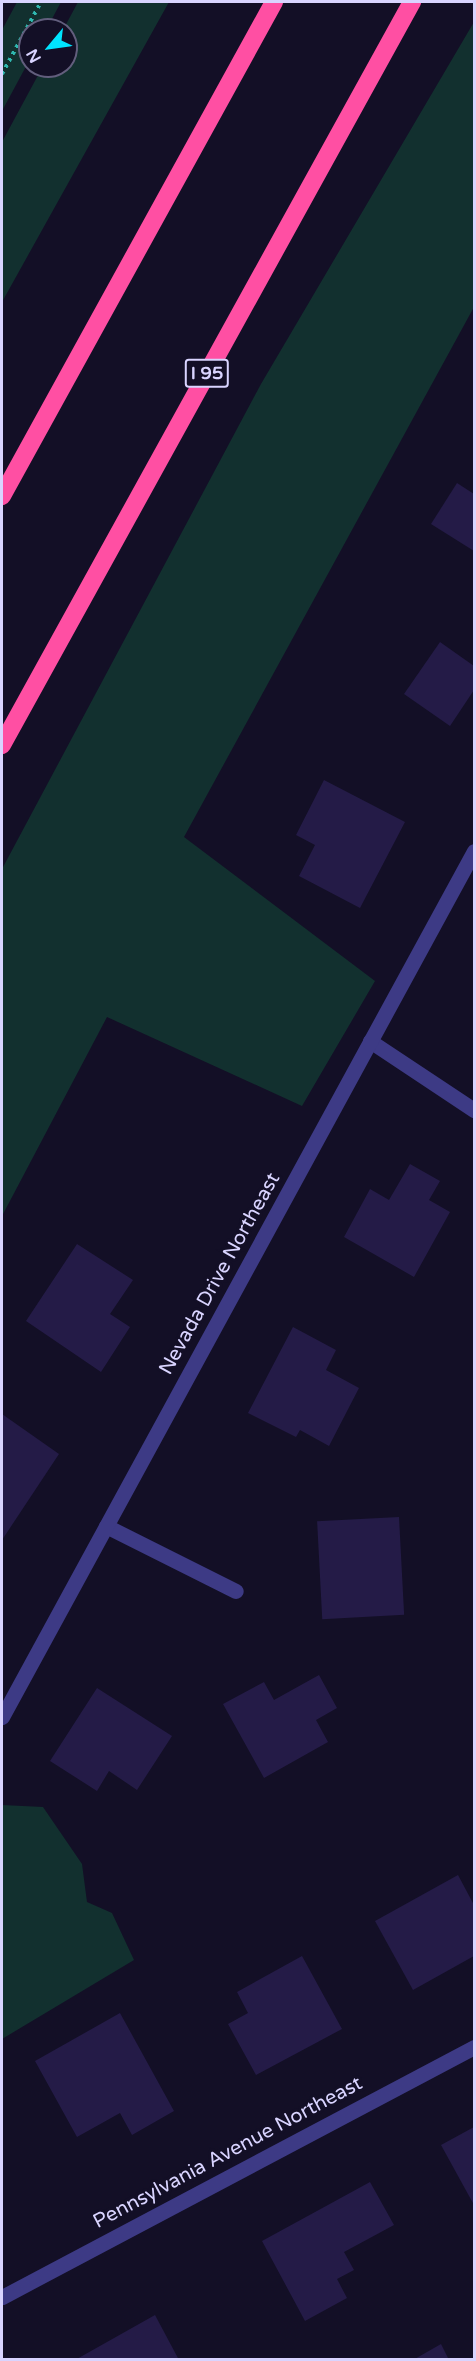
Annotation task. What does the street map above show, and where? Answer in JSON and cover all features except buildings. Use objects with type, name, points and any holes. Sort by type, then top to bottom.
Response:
[{"type":"highway","points":[[2,496],[274,2]]},
{"type":"highway","name":"I 95","points":[[2,745],[412,2]]},
{"type":"street","name":"Nevada Drive Northeast","points":[[2,1718],[474,851]]},
{"type":"street","points":[[370,1041],[474,1110]]},
{"type":"street","points":[[106,1526],[236,1591]]},
{"type":"street","name":"Pennsylvania Avenue Northeast","points":[[2,2297],[474,2047]]},
{"type":"path","points":[[2,74],[41,2]]},
{"type":"green space","points":[[17,2],[61,2],[52,18],[18,18],[20,78],[2,111],[2,30]]},
{"type":"green space","points":[[78,2],[169,2],[2,302],[2,142],[37,78],[78,78],[78,18],[69,18]]},
{"type":"green space","points":[[474,22],[474,307],[184,837],[375,981],[302,1106],[107,1017],[2,1216],[2,869],[261,384]]},
{"type":"green space","points":[[2,1805],[43,1807],[82,1864],[87,1902],[112,1913],[134,1960],[2,2039]]}]
